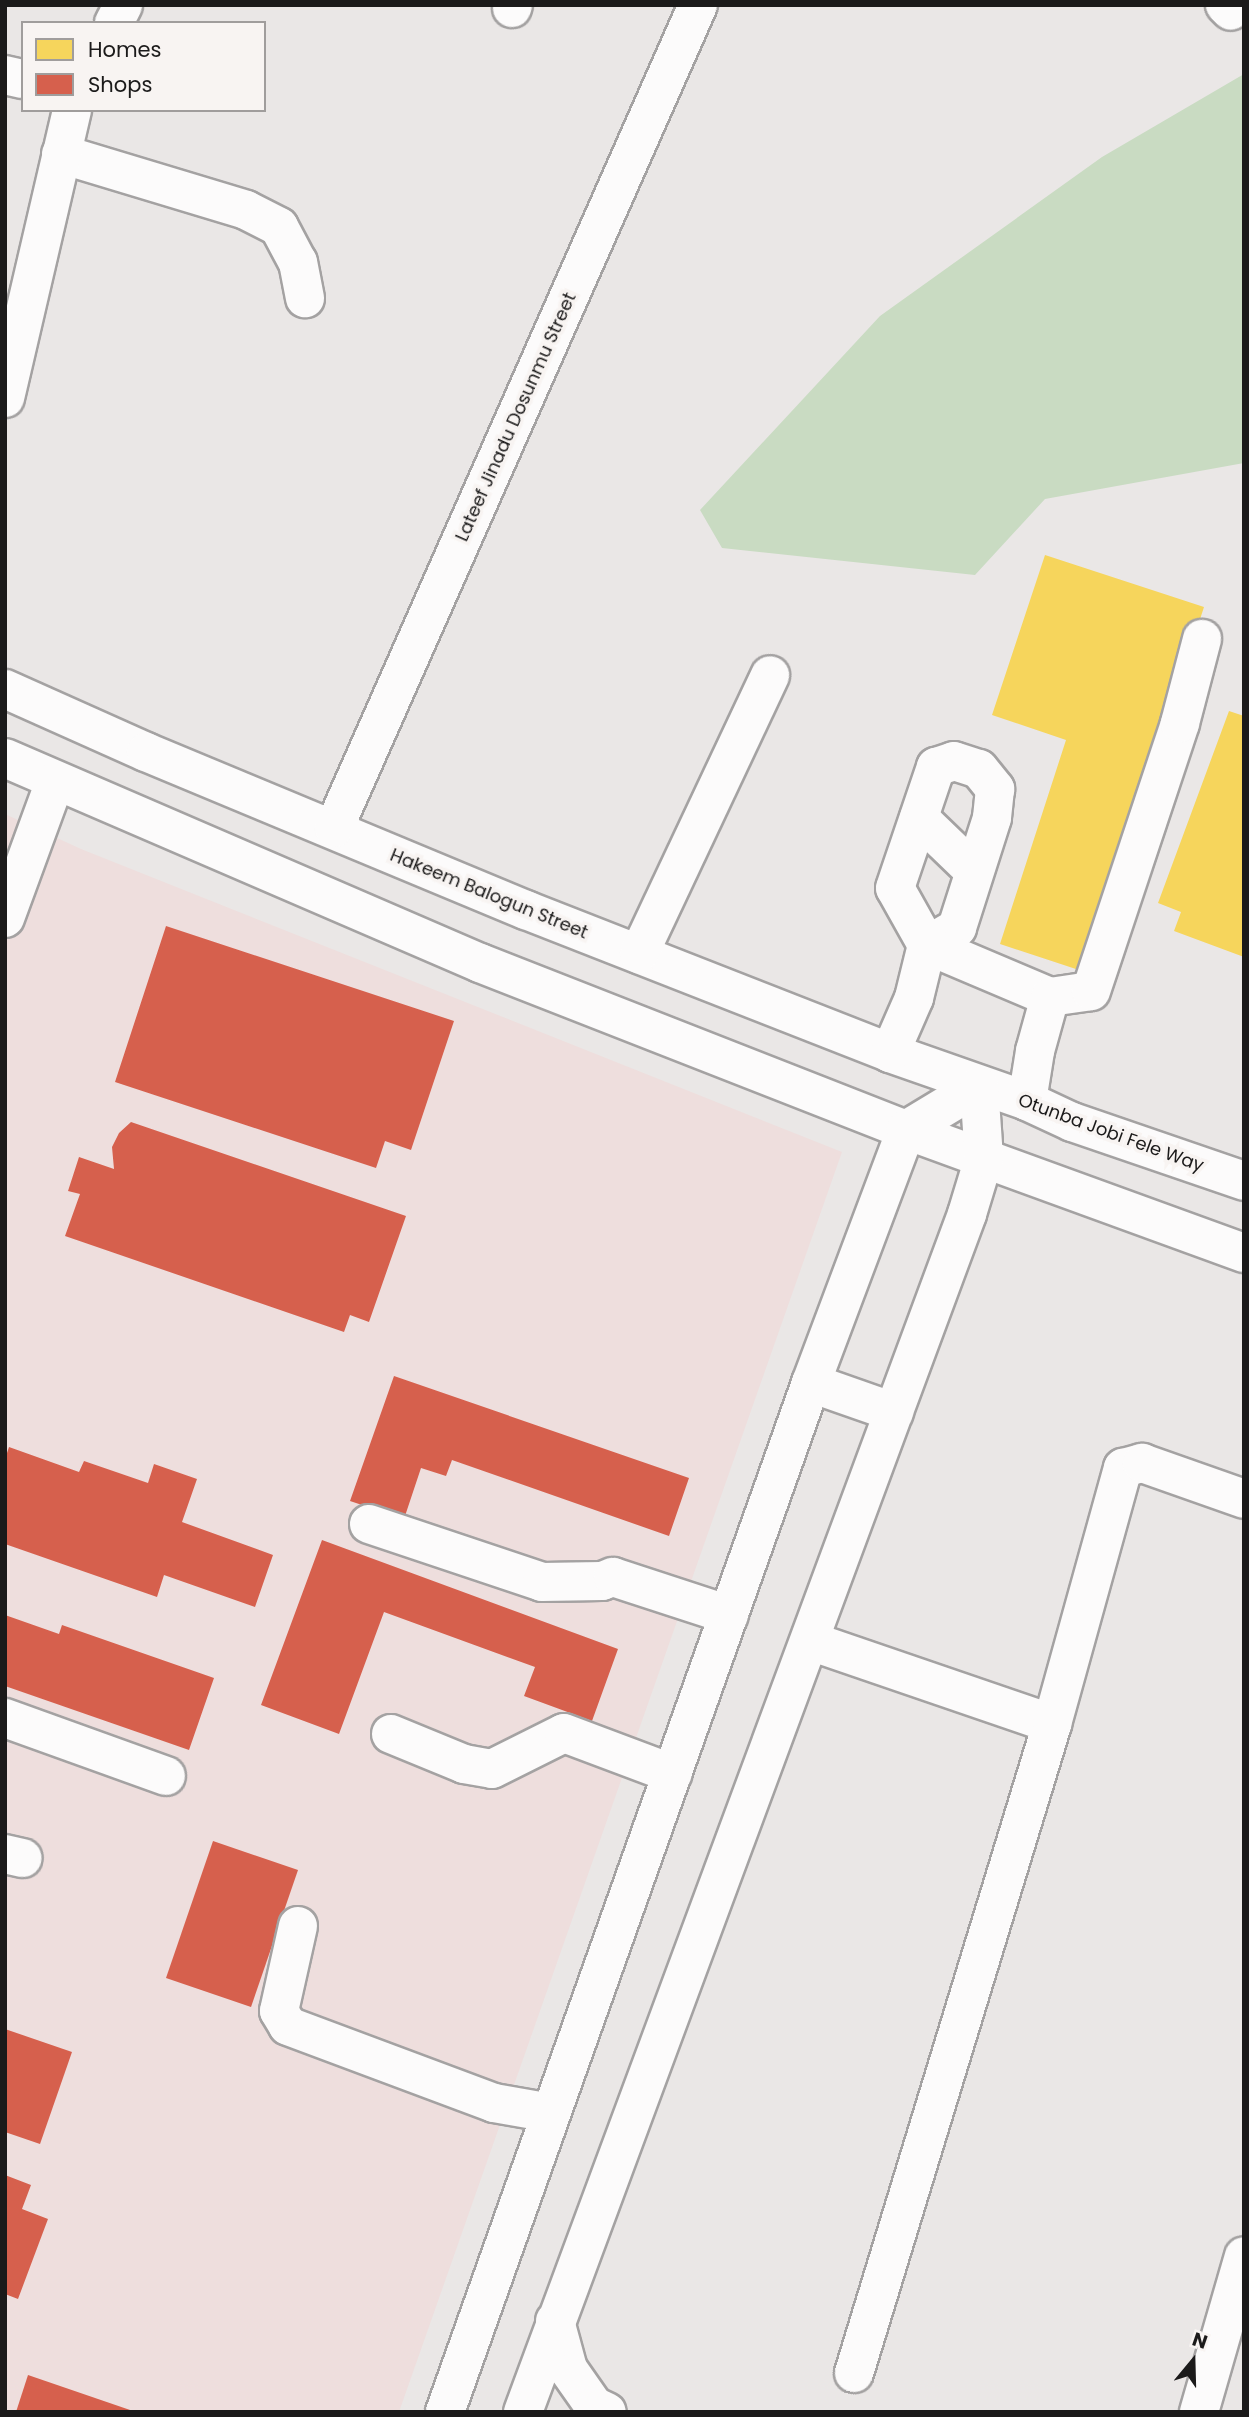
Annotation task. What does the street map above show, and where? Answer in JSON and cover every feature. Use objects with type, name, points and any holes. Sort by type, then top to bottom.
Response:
[{"type":"street","points":[[115,21],[123,5]]},
{"type":"street","name":"Lateef Jinadu Dosunmu Street","points":[[334,828],[698,5]]},
{"type":"street","points":[[5,398],[72,112]]},
{"type":"street","points":[[61,154],[246,210],[279,227],[298,262],[305,299]]},
{"type":"street","points":[[891,1053],[914,998],[927,945],[957,928],[992,818],[995,789],[979,769],[954,761],[936,767],[895,888],[927,945],[1050,997],[1091,991],[1180,723],[1202,639]]},
{"type":"street","points":[[639,954],[770,675]]},
{"type":"street","name":"Hakeem Balogun Street","points":[[5,689],[146,752],[639,954],[979,1086]]},
{"type":"street","points":[[5,758],[480,962],[906,1130],[1244,1253]]},
{"type":"street","points":[[5,918],[55,780]]},
{"type":"street","points":[[919,818],[974,871]]},
{"type":"street","points":[[1027,1101],[1035,1051],[1050,997]]},
{"type":"street","points":[[445,2412],[811,1383],[906,1130],[979,1086],[984,1158],[967,1214],[523,2412]]},
{"type":"street","name":"Otunba Jobi Fele Way","points":[[979,1086],[1027,1101],[1072,1122],[1244,1181]]},
{"type":"street","points":[[811,1383],[894,1412]]},
{"type":"street","points":[[854,2373],[1052,1724],[1122,1468],[1142,1463],[1244,1499]]},
{"type":"street","points":[[369,1524],[542,1582],[602,1581],[613,1577],[729,1615]]},
{"type":"street","points":[[810,1641],[1052,1724]]},
{"type":"street","points":[[5,1718],[166,1776]]},
{"type":"street","points":[[391,1734],[464,1764],[492,1769],[564,1733],[673,1774]]},
{"type":"street","points":[[298,1926],[279,2011],[288,2026],[494,2102],[551,2113]]},
{"type":"street","points":[[1199,2412],[1244,2256]]},
{"type":"street","points":[[555,2321],[568,2369],[594,2406],[607,2412]]},
{"type":"shaded area","points":[[5,814],[81,849],[842,1152],[399,2412],[5,2412]]},
{"type":"green space","points":[[1244,74],[1244,463],[1045,499],[975,575],[722,548],[700,510],[880,316],[1102,157]]},
{"type":"building: Homes","points":[[1045,555],[1204,607],[1085,972],[1000,944],[1066,740],[992,715]]},
{"type":"building: Homes","points":[[1229,711],[1244,716],[1244,957],[1174,931],[1181,912],[1158,903]]},
{"type":"building: Shops","points":[[166,926],[454,1021],[411,1150],[385,1141],[376,1168],[115,1082]]},
{"type":"building: Shops","points":[[131,1122],[406,1216],[369,1322],[350,1315],[344,1332],[65,1236],[80,1194],[68,1191],[79,1157],[114,1169],[112,1147],[119,1133]]},
{"type":"building: Shops","points":[[394,1376],[689,1478],[669,1536],[452,1460],[446,1476],[421,1468],[404,1519],[350,1501]]},
{"type":"building: Shops","points":[[9,1447],[79,1472],[84,1461],[148,1483],[154,1464],[197,1479],[182,1522],[273,1555],[255,1607],[164,1575],[157,1597],[5,1544],[5,1459]]},
{"type":"building: Shops","points":[[322,1540],[618,1649],[592,1721],[524,1696],[535,1667],[384,1612],[339,1734],[261,1705]]},
{"type":"building: Shops","points":[[5,1615],[59,1634],[62,1625],[214,1678],[189,1750],[5,1686]]},
{"type":"building: Shops","points":[[213,1841],[298,1870],[251,2007],[166,1978]]},
{"type":"building: Shops","points":[[5,2029],[72,2052],[40,2144],[5,2132]]},
{"type":"building: Shops","points":[[5,2175],[31,2185],[22,2209],[48,2219],[18,2299],[5,2294]]},
{"type":"building: Shops","points":[[28,2375],[133,2411],[133,2412],[16,2412]]}]
